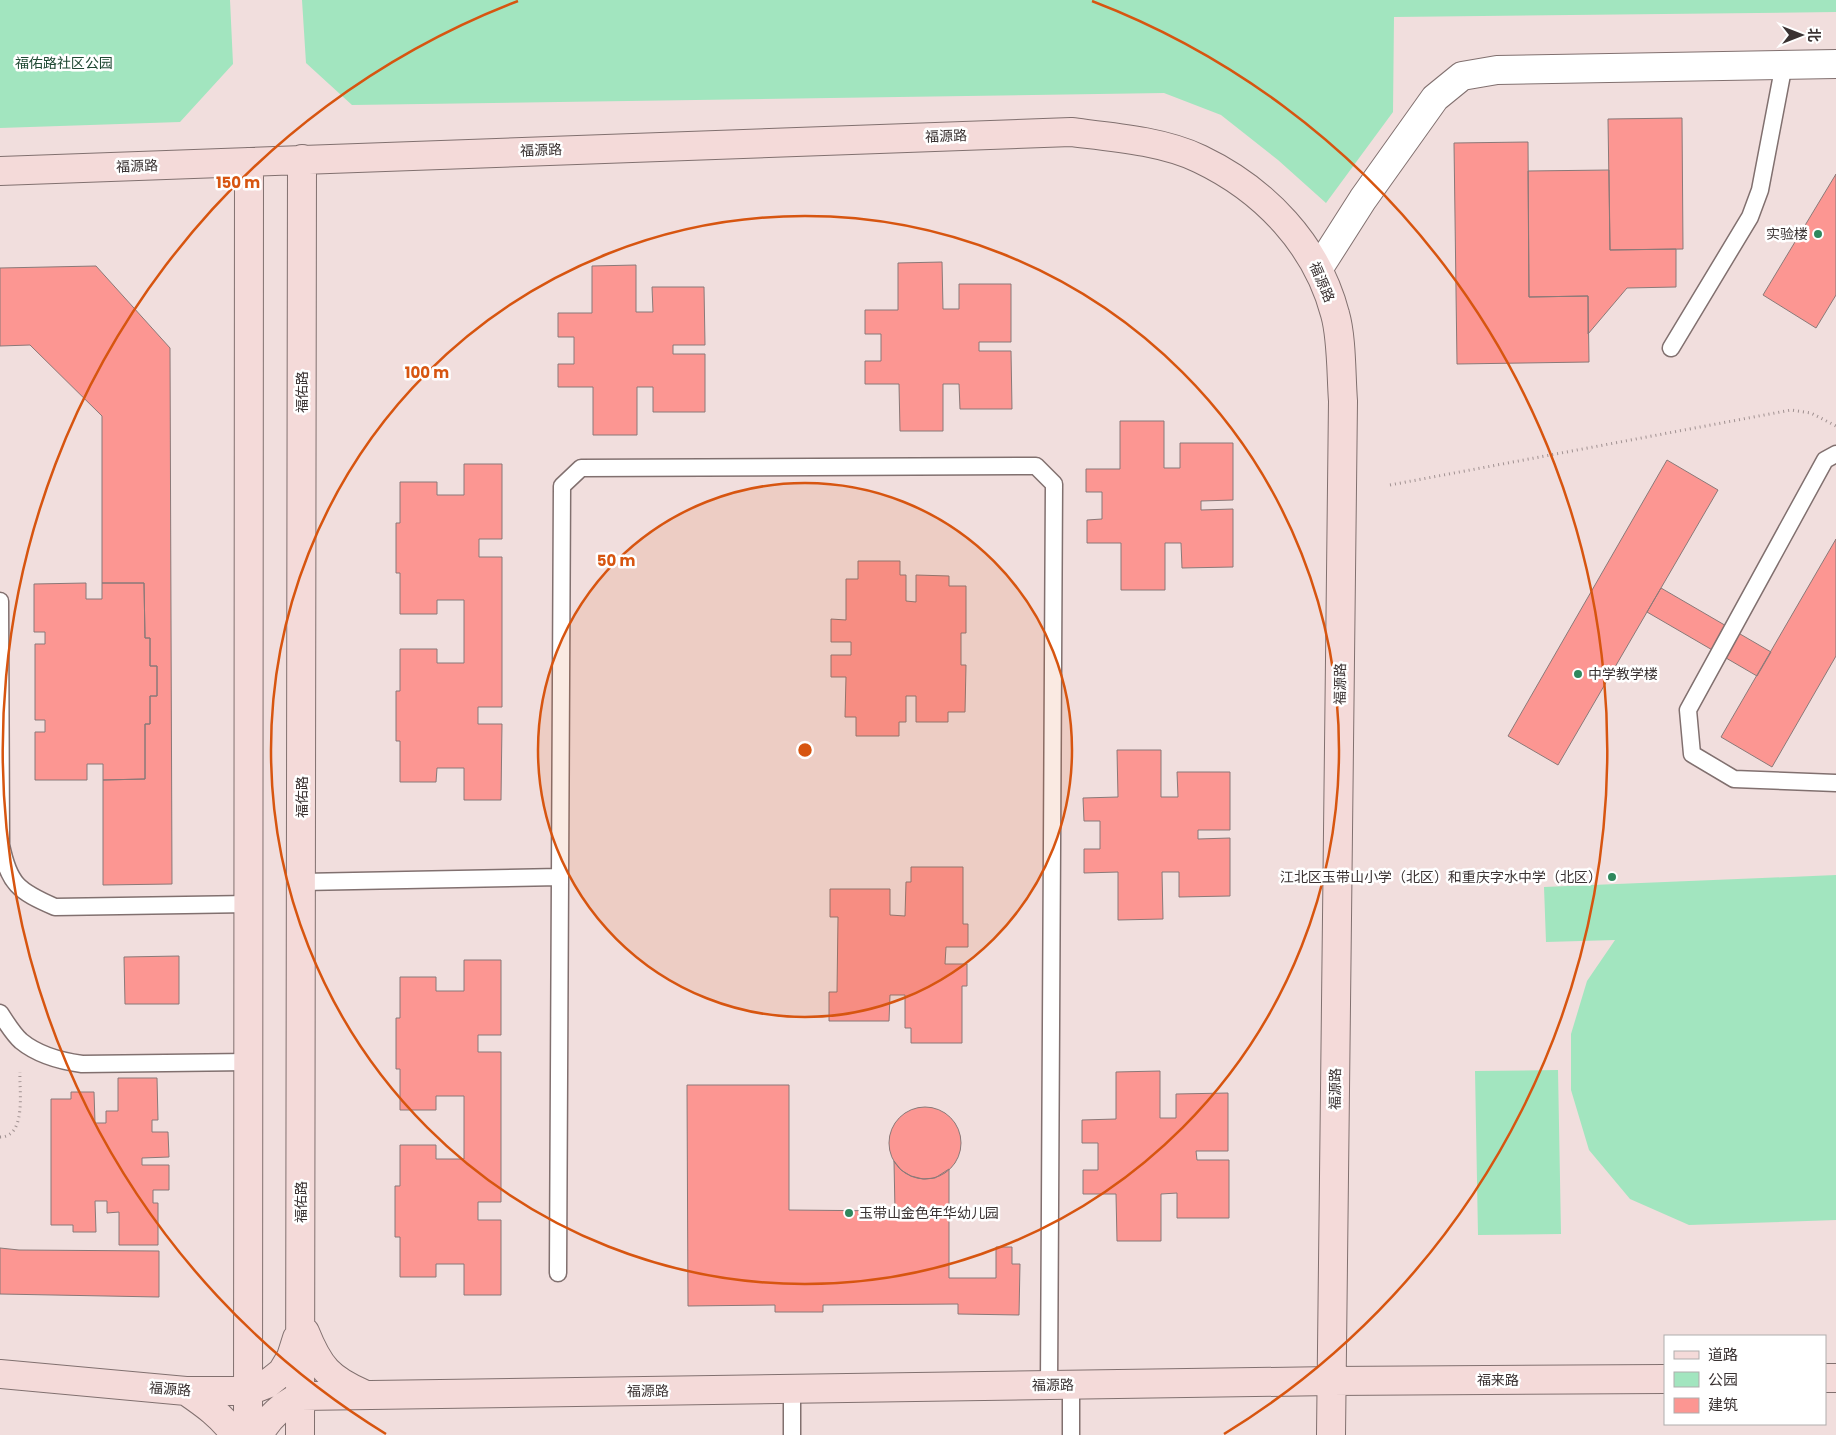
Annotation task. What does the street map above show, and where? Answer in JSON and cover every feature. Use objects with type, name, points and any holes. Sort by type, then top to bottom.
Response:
[{"type":"street","points":[[1319,268],[1363,199],[1435,98],[1462,76],[1497,70],[1836,64]]},
{"type":"street","name":"福源路","points":[[0,170],[1071,132],[1138,140],[1200,159],[1259,196],[1300,238],[1319,268],[1336,315],[1343,401],[1331,1381],[301,1396],[282,1406],[266,1421],[259,1435]]},
{"type":"street","name":"福佑路","points":[[300,1435],[302,158]]},
{"type":"street","points":[[248,162],[250,904],[248,1435]]},
{"type":"street","points":[[301,1324],[314,1357],[326,1372],[340,1384],[366,1395]]},
{"type":"street","name":"福源路","points":[[0,1374],[186,1391],[249,1391],[268,1384],[282,1372],[291,1357],[301,1324]]},
{"type":"street","name":"福来路","points":[[1331,1381],[1664,1379]]},
{"type":"street","points":[[1331,1381],[1331,1435]]},
{"type":"street","points":[[186,1391],[225,1421],[235,1435]]},
{"type":"lane","points":[[1671,348],[1750,216],[1760,190],[1784,64]]},
{"type":"lane","points":[[1836,454],[1825,460],[1688,710],[1692,754],[1734,779],[1836,783]]},
{"type":"lane","points":[[558,1273],[562,486],[581,468],[1036,466],[1054,484],[1060,1385],[1071,1435]]},
{"type":"lane","points":[[0,601],[2,845],[7,871],[20,889],[36,899],[55,907],[250,904]]},
{"type":"lane","points":[[302,882],[560,877]]},
{"type":"lane","points":[[0,1013],[20,1040],[61,1061],[82,1064],[249,1062]]},
{"type":"lane","points":[[792,1389],[792,1435]]},
{"type":"path","points":[[1390,485],[1791,410],[1811,413],[1836,426]]},
{"type":"path","points":[[0,1137],[6,1137],[15,1130],[19,1120],[20,1040]]},
{"type":"green space","name":"福佑路社区公园","points":[[0,0],[230,0],[233,64],[180,122],[0,128]]},
{"type":"green space","points":[[302,0],[1836,0],[1836,12],[1394,17],[1393,112],[1326,203],[1278,160],[1221,115],[1164,93],[352,105],[306,63]]},
{"type":"green space","points":[[1836,875],[1836,1220],[1689,1225],[1630,1199],[1589,1150],[1571,1090],[1571,1034],[1587,981],[1615,940],[1546,942],[1544,887]]},
{"type":"green space","points":[[1558,1070],[1561,1234],[1478,1235],[1475,1071]]},
{"type":"building","points":[[1682,118],[1683,249],[1610,250],[1608,119]]},
{"type":"building","points":[[1528,142],[1529,297],[1588,296],[1589,362],[1457,364],[1454,143]]},
{"type":"building","points":[[1609,170],[1610,250],[1676,249],[1676,287],[1627,288],[1588,334],[1588,296],[1529,297],[1528,171]]},
{"type":"building","name":"实验楼","points":[[1836,174],[1836,295],[1816,328],[1763,295]]},
{"type":"building","points":[[942,262],[943,309],[959,309],[959,284],[1011,284],[1011,342],[979,342],[979,351],[1011,351],[1012,409],[960,409],[959,384],[943,384],[943,431],[900,431],[899,384],[865,384],[865,361],[881,361],[881,334],[865,334],[865,310],[898,310],[898,263]]},
{"type":"building","points":[[636,265],[636,312],[653,312],[652,287],[704,287],[705,345],[673,345],[673,354],[705,354],[705,412],[653,412],[653,387],[637,387],[637,435],[593,435],[593,387],[558,387],[558,364],[574,364],[574,337],[558,337],[558,313],[592,313],[592,266]]},
{"type":"building","points":[[96,266],[170,348],[172,884],[103,885],[103,780],[145,779],[145,724],[150,724],[150,696],[157,696],[157,666],[150,666],[150,638],[145,638],[144,583],[102,583],[102,416],[30,345],[0,346],[0,268]]},
{"type":"building","points":[[1120,421],[1164,421],[1164,468],[1180,468],[1180,443],[1233,443],[1233,500],[1201,501],[1201,510],[1233,509],[1233,567],[1182,568],[1181,543],[1165,543],[1165,590],[1121,590],[1121,543],[1087,543],[1087,520],[1102,519],[1102,492],[1086,492],[1086,469],[1120,469]]},
{"type":"building","name":"中学教学楼","points":[[1667,460],[1718,490],[1558,765],[1508,736]]},
{"type":"building","points":[[464,464],[502,464],[502,539],[479,539],[479,557],[502,557],[502,707],[478,707],[478,724],[502,724],[501,800],[464,800],[464,768],[437,768],[436,782],[400,782],[400,741],[396,741],[396,691],[400,691],[400,649],[437,649],[437,663],[464,663],[464,600],[437,600],[437,614],[400,614],[400,573],[396,573],[396,523],[400,523],[400,482],[437,482],[437,495],[464,495]]},
{"type":"building","points":[[1836,539],[1836,656],[1772,767],[1721,737]]},
{"type":"building","points":[[858,561],[900,561],[900,575],[906,575],[906,601],[916,602],[916,575],[949,576],[949,586],[966,586],[966,633],[961,633],[961,665],[966,665],[965,712],[948,712],[948,722],[916,722],[916,696],[906,696],[906,722],[899,722],[899,736],[856,736],[856,717],[845,717],[846,677],[831,677],[831,655],[851,655],[851,642],[831,642],[831,619],[846,620],[846,579],[858,579]]},
{"type":"building","points":[[86,583],[86,599],[102,599],[102,583],[144,583],[145,638],[150,638],[150,666],[157,666],[157,696],[150,696],[150,724],[145,724],[145,779],[103,780],[103,764],[87,764],[87,780],[35,780],[35,732],[45,732],[45,720],[35,720],[35,644],[45,644],[45,632],[34,632],[34,584]]},
{"type":"building","points":[[1661,588],[1771,652],[1757,676],[1647,612]]},
{"type":"building","points":[[1117,750],[1161,750],[1161,797],[1178,797],[1177,772],[1230,772],[1230,830],[1198,830],[1198,839],[1230,838],[1230,896],[1179,897],[1179,872],[1162,872],[1163,919],[1118,920],[1118,872],[1084,873],[1084,849],[1100,849],[1100,821],[1084,821],[1083,798],[1118,797]]},
{"type":"building","points":[[911,867],[963,867],[963,924],[968,924],[968,947],[946,947],[945,964],[967,964],[967,986],[962,986],[962,1043],[911,1043],[911,1028],[905,1028],[905,995],[890,995],[889,1021],[829,1021],[829,992],[837,992],[838,917],[830,917],[830,889],[890,889],[890,915],[905,916],[906,882],[911,882]]},
{"type":"building","points":[[179,956],[179,1004],[125,1004],[124,957]]},
{"type":"building","points":[[464,960],[501,960],[501,1035],[478,1035],[478,1052],[501,1052],[501,1202],[478,1202],[478,1220],[501,1220],[501,1295],[464,1295],[464,1264],[436,1264],[436,1277],[400,1277],[400,1237],[395,1237],[395,1186],[400,1186],[400,1145],[436,1145],[436,1159],[464,1159],[464,1096],[436,1096],[436,1110],[400,1110],[400,1069],[396,1069],[396,1018],[400,1018],[400,977],[436,977],[436,991],[464,991]]},
{"type":"building","points":[[1160,1071],[1160,1118],[1176,1118],[1176,1094],[1228,1093],[1228,1151],[1196,1151],[1197,1160],[1229,1160],[1229,1218],[1177,1218],[1177,1193],[1161,1194],[1161,1241],[1117,1241],[1116,1194],[1083,1194],[1083,1170],[1098,1170],[1098,1143],[1082,1143],[1082,1120],[1116,1119],[1116,1072]]},
{"type":"building","points":[[118,1078],[157,1078],[158,1120],[152,1120],[152,1132],[168,1132],[169,1157],[142,1158],[142,1165],[169,1165],[169,1190],[153,1190],[153,1203],[158,1203],[158,1245],[119,1245],[119,1212],[107,1213],[107,1201],[95,1201],[96,1232],[73,1232],[73,1225],[51,1225],[51,1099],[71,1099],[71,1092],[94,1092],[95,1123],[106,1123],[106,1111],[118,1111]]},
{"type":"building","points":[[687,1085],[789,1085],[789,1210],[895,1211],[894,1161],[901,1170],[911,1176],[923,1179],[935,1178],[949,1169],[949,1278],[996,1278],[996,1247],[1012,1247],[1012,1264],[1020,1264],[1019,1315],[958,1314],[958,1304],[823,1305],[823,1312],[775,1312],[775,1305],[688,1306]]},
{"type":"building","points":[[925,1107],[945,1113],[955,1123],[961,1143],[955,1163],[945,1173],[925,1179],[905,1173],[895,1163],[889,1143],[895,1123],[905,1113]]},
{"type":"building","points":[[0,1248],[19,1250],[159,1251],[159,1297],[0,1294]]},
{"type":"place","name":"实验楼","points":[[1818,234]]},
{"type":"place","name":"中学教学楼","points":[[1578,674]]},
{"type":"place","name":"江北区玉带山小学（北区）和重庆字水中学（北区）","points":[[1612,877]]},
{"type":"place","name":"玉带山金色年华幼儿园","points":[[849,1213]]}]
